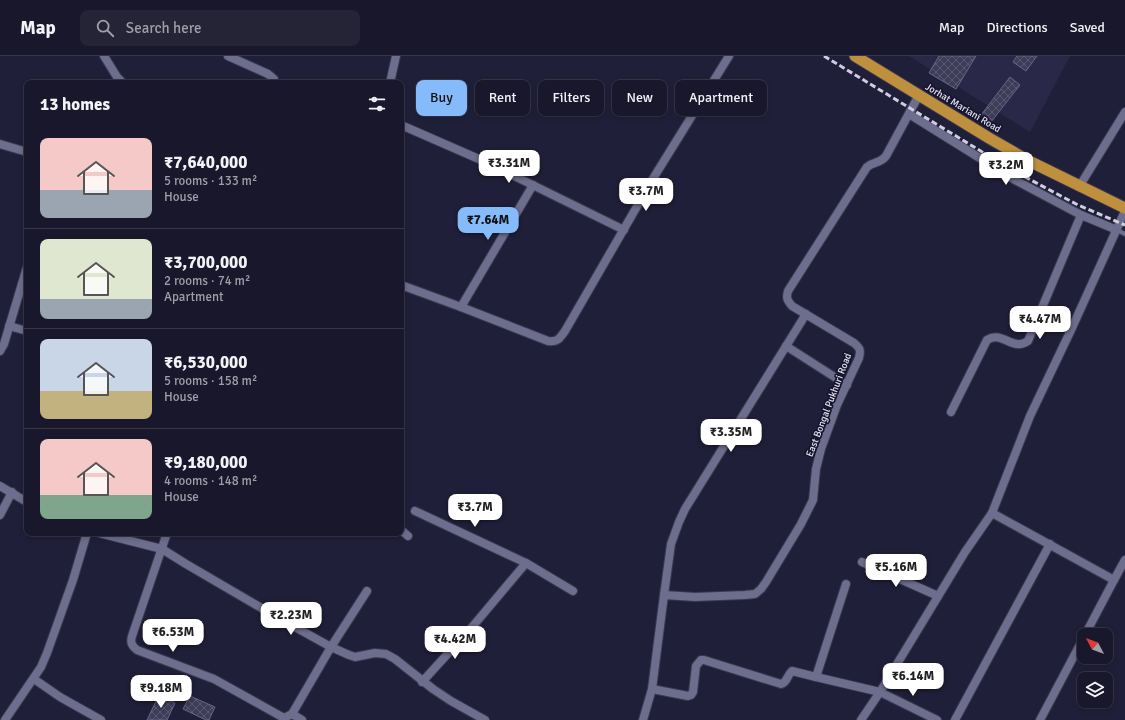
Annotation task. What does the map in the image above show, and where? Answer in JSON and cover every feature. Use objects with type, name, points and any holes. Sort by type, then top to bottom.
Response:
[{"type":"highway","name":"Jorhat Mariani Road","points":[[855,56],[1016,154],[1125,210]]},
{"type":"street","points":[[104,56],[120,80]]},
{"type":"street","points":[[228,56],[268,74],[274,80]]},
{"type":"street","points":[[391,80],[396,56]]},
{"type":"street","points":[[404,287],[461,307],[548,341],[554,342],[559,339],[654,177],[729,56]]},
{"type":"street","name":"East Bongal Pukhuri Road","points":[[664,595],[695,597],[755,594],[766,582],[813,500],[818,456],[837,405],[859,358],[860,352],[859,347],[854,343],[792,306],[788,301],[788,291],[867,167],[884,159],[919,96]]},
{"type":"street","points":[[1080,187],[1125,112]]},
{"type":"street","points":[[909,114],[1015,180],[1081,215],[1117,230]]},
{"type":"street","points":[[404,126],[488,163],[624,230]]},
{"type":"street","points":[[0,144],[24,151]]},
{"type":"street","points":[[461,307],[533,185]]},
{"type":"street","points":[[861,720],[880,692],[938,596],[992,513],[1030,416],[1071,330],[1125,210]]},
{"type":"street","points":[[951,412],[987,340],[992,337],[998,337],[1023,345],[1028,341],[1081,215]]},
{"type":"street","points":[[0,351],[4,344],[24,277]]},
{"type":"street","points":[[643,720],[652,689],[671,544],[679,522],[685,509],[806,314]]},
{"type":"street","points":[[9,326],[24,330]]},
{"type":"street","points":[[786,346],[847,385]]},
{"type":"street","points":[[0,486],[24,500]]},
{"type":"street","points":[[0,515],[12,492]]},
{"type":"street","points":[[415,511],[526,563],[573,591]]},
{"type":"street","points":[[992,513],[1114,580]]},
{"type":"street","points":[[404,533],[408,536]]},
{"type":"street","points":[[5,720],[41,667],[86,536]]},
{"type":"street","points":[[111,536],[162,549],[331,647],[349,655],[355,656],[375,653],[386,654],[422,682],[451,701],[485,720]]},
{"type":"street","points":[[166,536],[130,642],[133,647],[137,650],[214,679],[284,718],[292,714],[331,647],[367,591]]},
{"type":"street","points":[[955,720],[1050,544]]},
{"type":"street","points":[[1089,628],[1125,560]]},
{"type":"street","points":[[862,562],[938,596]]},
{"type":"street","points":[[422,682],[473,626],[526,563]]},
{"type":"street","points":[[816,677],[846,584]]},
{"type":"street","points":[[1040,720],[1077,651]]},
{"type":"street","points":[[652,689],[688,696],[691,695],[694,692],[696,666],[701,660],[704,660],[781,684],[787,681],[789,674],[794,671],[880,692],[937,720]]},
{"type":"street","points":[[34,678],[60,697],[102,720]]},
{"type":"street","points":[[292,714],[302,720]]},
{"type":"lane","points":[[1117,230],[1125,234]]},
{"type":"shaded area","points":[[909,56],[1070,56],[1030,132]]},
{"type":"building","points":[[939,56],[976,56],[956,89],[929,73]]},
{"type":"building","points":[[1017,56],[1037,56],[1026,71],[1013,62]]},
{"type":"building","points":[[1010,77],[1020,85],[991,122],[981,115]]},
{"type":"building","points":[[159,695],[175,703],[167,720],[147,720]]},
{"type":"building","points":[[190,696],[215,707],[209,720],[183,709]]},
{"type":"railway","points":[[824,56],[1012,170],[1078,205],[1125,225]]}]
